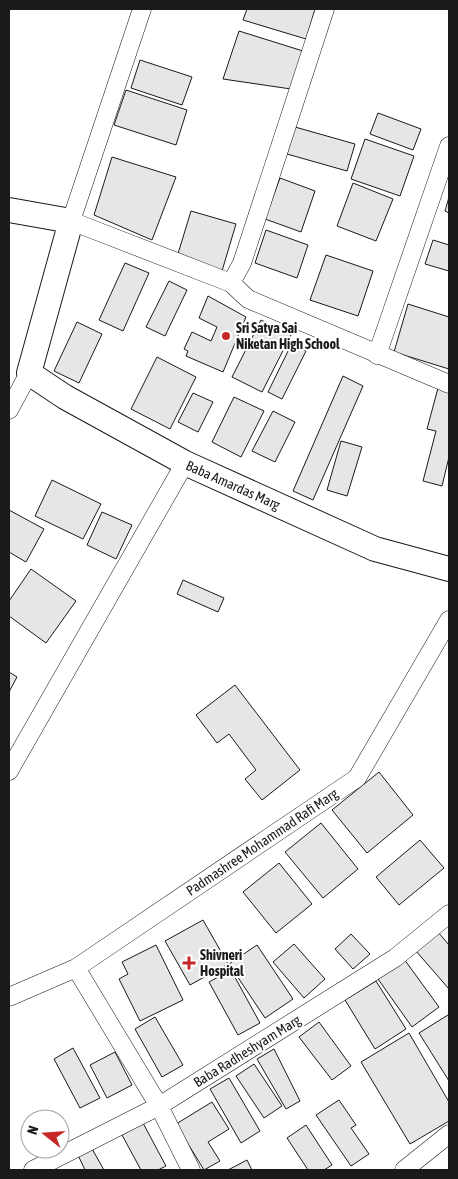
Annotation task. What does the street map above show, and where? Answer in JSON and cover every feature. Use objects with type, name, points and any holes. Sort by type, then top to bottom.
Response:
[{"type":"street","points":[[9,410],[29,373],[71,221],[142,9]]},
{"type":"street","points":[[230,283],[242,263],[325,9]]},
{"type":"street","points":[[377,355],[449,146]]},
{"type":"street","points":[[9,210],[71,221],[230,283],[248,298],[377,355],[449,384]]},
{"type":"street","name":"Baba Amardas Marg","points":[[29,373],[65,397],[185,463],[375,549],[449,570]]},
{"type":"street","points":[[9,771],[185,463]]},
{"type":"street","name":"Padmashree Mohammad Rafi Marg","points":[[9,997],[76,968],[357,778],[449,620]]},
{"type":"street","name":"Baba Radheshyam Marg","points":[[33,1170],[159,1106],[395,958],[449,914]]},
{"type":"street","points":[[76,968],[159,1106],[191,1170]]},
{"type":"street","points":[[404,1170],[449,1134]]},
{"type":"building","points":[[247,9],[315,9],[306,39],[243,20]]},
{"type":"building","points":[[239,31],[303,51],[291,89],[223,79]]},
{"type":"building","points":[[140,60],[192,77],[182,105],[131,88]]},
{"type":"building","points":[[126,90],[187,110],[176,145],[114,125]]},
{"type":"building","points":[[378,113],[421,129],[413,150],[370,134]]},
{"type":"building","points":[[295,127],[355,144],[347,171],[287,154]]},
{"type":"building","points":[[365,139],[414,156],[400,196],[351,179]]},
{"type":"building","points":[[112,157],[176,177],[152,240],[94,215]]},
{"type":"building","points":[[280,178],[315,191],[301,232],[265,219]]},
{"type":"building","points":[[353,183],[393,199],[376,241],[337,226]]},
{"type":"building","points":[[449,197],[449,213],[445,211]]},
{"type":"building","points":[[191,211],[236,224],[222,271],[177,257]]},
{"type":"building","points":[[266,230],[308,245],[297,278],[255,263]]},
{"type":"building","points":[[433,240],[449,245],[449,271],[425,264]]},
{"type":"building","points":[[326,255],[373,271],[358,316],[310,300]]},
{"type":"building","points":[[125,263],[149,273],[123,331],[99,320]]},
{"type":"building","points":[[169,281],[187,290],[165,336],[146,327]]},
{"type":"building","name":"Sri Satya Sai Niketan High School","points":[[208,296],[246,317],[223,372],[186,356],[188,351],[184,349],[192,332],[211,341],[217,327],[199,318]]},
{"type":"building","points":[[408,304],[449,317],[449,369],[394,352]]},
{"type":"building","points":[[261,320],[291,335],[262,392],[232,377]]},
{"type":"building","points":[[77,322],[102,334],[79,383],[54,371]]},
{"type":"building","points":[[292,343],[306,351],[282,399],[268,392]]},
{"type":"building","points":[[157,357],[196,377],[170,429],[131,409]]},
{"type":"building","points":[[343,376],[363,386],[313,500],[293,491]]},
{"type":"building","points":[[438,388],[449,391],[449,457],[442,486],[423,481],[436,431],[427,429]]},
{"type":"building","points":[[193,393],[213,402],[198,432],[178,422]]},
{"type":"building","points":[[234,397],[264,411],[241,457],[212,442]]},
{"type":"building","points":[[273,411],[295,422],[275,462],[252,451]]},
{"type":"building","points":[[341,441],[362,447],[347,496],[327,490]]},
{"type":"building","points":[[52,480],[101,504],[83,539],[35,516]]},
{"type":"building","points":[[9,510],[44,529],[26,562],[9,552]]},
{"type":"building","points":[[102,512],[132,525],[116,559],[87,545]]},
{"type":"building","points":[[31,569],[76,601],[46,643],[9,616],[9,601]]},
{"type":"building","points":[[183,580],[224,598],[218,612],[177,594]]},
{"type":"building","points":[[9,672],[17,677],[9,692]]},
{"type":"building","points":[[235,685],[300,770],[262,800],[245,779],[256,770],[229,734],[217,743],[196,715]]},
{"type":"building","points":[[379,772],[413,815],[367,853],[332,810]]},
{"type":"building","points":[[321,823],[358,869],[323,898],[285,852]]},
{"type":"building","points":[[420,840],[444,868],[399,905],[376,877]]},
{"type":"building","points":[[279,863],[312,904],[276,933],[243,892]]},
{"type":"building","points":[[203,920],[228,964],[190,985],[165,941]]},
{"type":"building","points":[[438,932],[449,945],[449,989],[416,951]]},
{"type":"building","points":[[351,934],[370,954],[353,969],[335,949]]},
{"type":"building","points":[[294,944],[325,979],[304,998],[273,962]]},
{"type":"building","points":[[156,945],[183,1000],[140,1021],[119,979],[128,974],[122,962]]},
{"type":"building","points":[[257,945],[293,999],[265,1018],[229,964]]},
{"type":"building","points":[[404,959],[439,1007],[412,1027],[378,979]]},
{"type":"building","points":[[231,970],[260,1023],[238,1035],[209,982]]},
{"type":"building","points":[[376,981],[406,1029],[375,1049],[345,1000]]},
{"type":"building","points":[[449,1016],[449,1081],[419,1033]]},
{"type":"building","points":[[155,1017],[183,1065],[162,1077],[135,1029]]},
{"type":"building","points":[[319,1022],[351,1066],[332,1080],[299,1037]]},
{"type":"building","points":[[409,1033],[449,1102],[449,1121],[410,1144],[361,1062]]},
{"type":"building","points":[[73,1048],[100,1098],[80,1108],[54,1059]]},
{"type":"building","points":[[274,1049],[300,1101],[286,1109],[257,1059]]},
{"type":"building","points":[[115,1052],[132,1085],[107,1098],[90,1065]]},
{"type":"building","points":[[254,1064],[282,1106],[264,1118],[236,1076]]},
{"type":"building","points":[[229,1078],[260,1131],[241,1143],[210,1089]]},
{"type":"building","points":[[339,1100],[356,1125],[351,1128],[369,1154],[351,1166],[316,1115]]},
{"type":"building","points":[[212,1102],[229,1129],[208,1142],[220,1161],[204,1170],[176,1124]]},
{"type":"building","points":[[143,1123],[166,1166],[158,1170],[141,1170],[122,1135]]},
{"type":"building","points":[[306,1125],[332,1165],[324,1170],[308,1170],[287,1138]]},
{"type":"building","points":[[91,1147],[104,1170],[85,1170],[77,1153]]},
{"type":"building","points":[[247,1160],[252,1170],[228,1170]]},
{"type":"place","name":"Sri Satya Sai Niketan High School","points":[[226,336]]},
{"type":"place","name":"Shivneri Hospital","points":[[189,963]]}]
